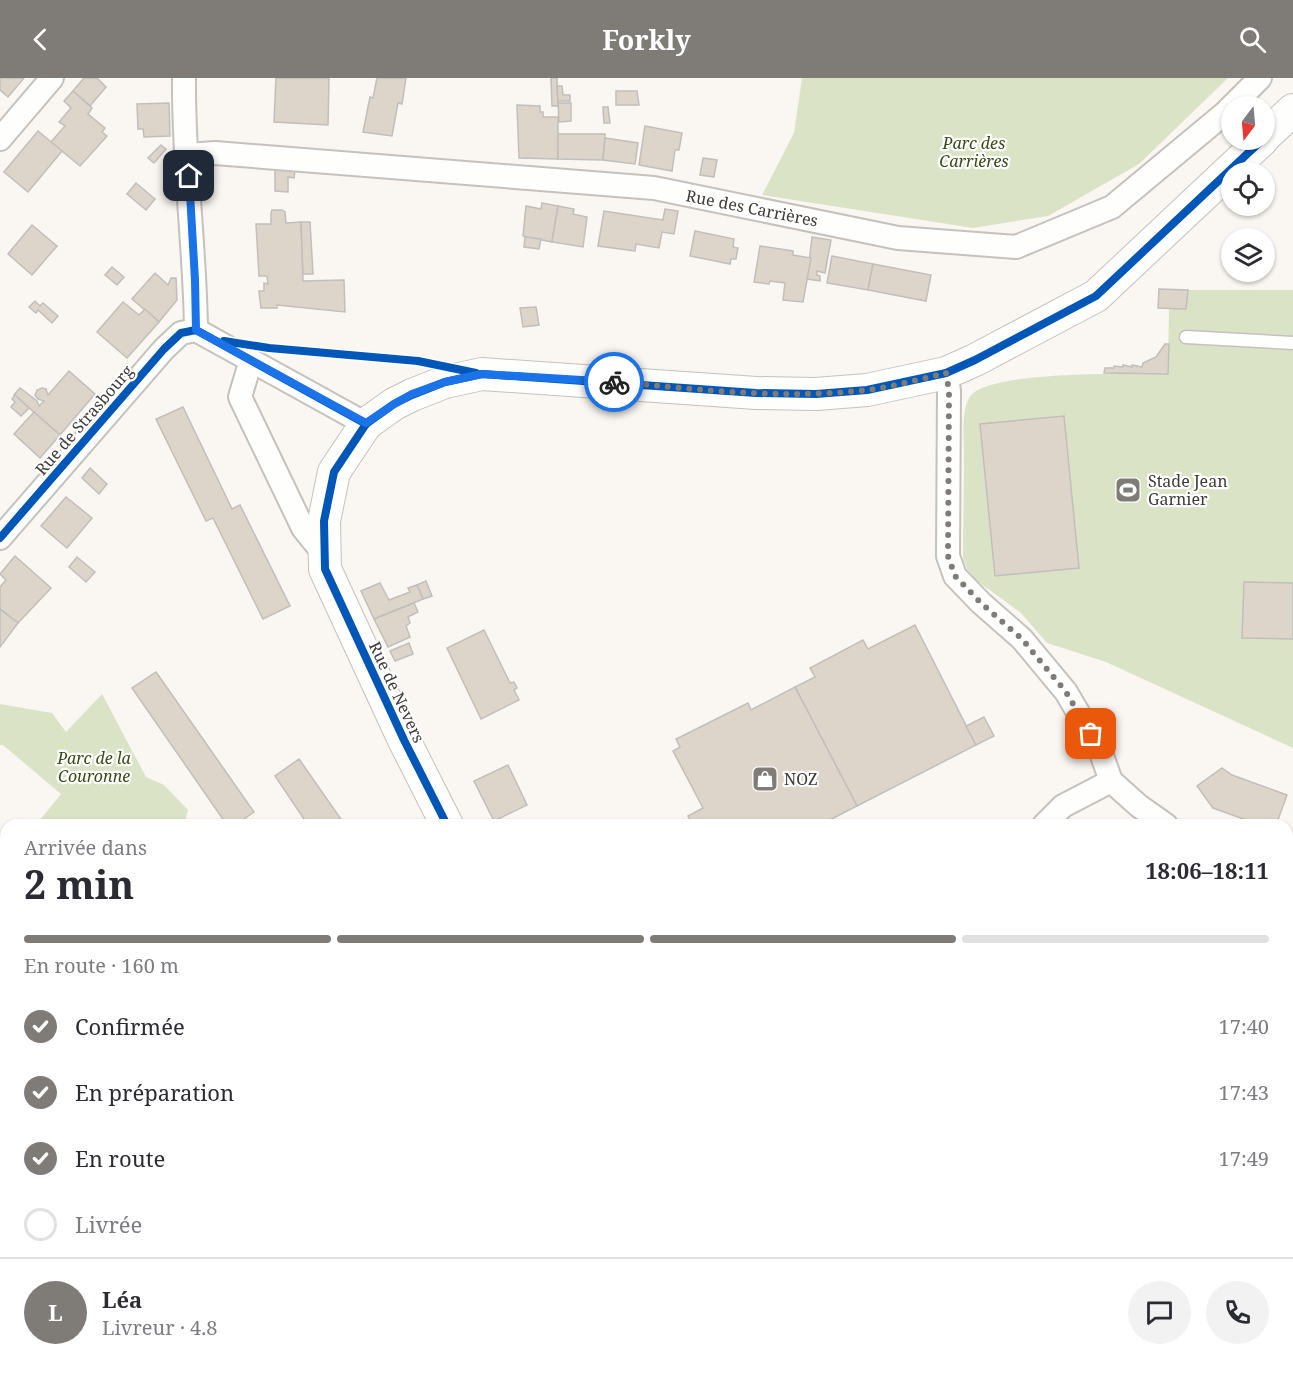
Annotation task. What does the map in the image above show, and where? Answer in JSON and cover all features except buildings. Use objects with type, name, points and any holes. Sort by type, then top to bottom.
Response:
[{"type":"main road","points":[[1275,127],[1293,110]]},
{"type":"main road","points":[[324,562],[324,521],[334,472],[366,423],[412,394],[445,382],[482,374],[756,393],[816,394],[867,390],[946,373],[1096,296],[1250,150]]},
{"type":"main road","name":"Rue de Nevers","points":[[324,562],[404,740],[444,819]]},
{"type":"street","points":[[0,139],[52,78]]},
{"type":"street","points":[[184,78],[196,330],[366,423]]},
{"type":"street","name":"Rue des Carrières","points":[[188,155],[215,153],[654,188],[898,238],[1016,247],[1112,207],[1225,112],[1260,78]]},
{"type":"street","name":"Rue de Strasbourg","points":[[0,538],[164,349],[181,333],[196,330]]},
{"type":"street","name":"Rue de Nevers","points":[[251,360],[240,397],[303,528],[324,562]]},
{"type":"street","points":[[946,373],[949,391],[948,556],[955,576],[981,603],[1022,639],[1066,692],[1100,750],[1111,781],[1157,819]]},
{"type":"street","points":[[1050,819],[1063,806],[1111,781]]},
{"type":"lane","points":[[1186,337],[1293,343]]},
{"type":"green space","name":"Parc des Carrières","points":[[802,78],[1228,78],[1139,164],[1048,216],[973,228],[762,195],[794,133]]},
{"type":"green space","name":"Stade Jean Garnier","points":[[1188,290],[1293,290],[1293,748],[1106,662],[1047,643],[1021,613],[976,580],[967,569],[963,558],[963,425],[969,398],[980,389],[1001,382],[1029,378],[1094,374],[1168,374],[1169,308]]},
{"type":"green space","name":"Parc de la Couronne","points":[[102,694],[146,777],[164,785],[188,810],[186,819],[41,819],[61,794],[3,745],[0,745],[0,704],[52,713],[66,732]]},
{"type":"cycle path","points":[[444,819],[404,740],[325,569],[324,521],[334,472],[366,424],[394,404],[412,395],[445,382],[482,374],[756,393],[816,394],[867,390],[946,373],[1096,296],[1251,150]]},
{"type":"cycle path","points":[[0,538],[164,349],[181,333],[196,330],[366,424]]},
{"type":"cycle path","points":[[224,341],[269,348],[418,361],[476,373]]},
{"type":"way so far","points":[[614,382],[756,393],[816,394],[867,390],[946,373],[949,391],[948,556],[955,576],[981,603],[1022,639],[1066,692],[1091,734]]},
{"type":"place","name":"Stade Jean Garnier","points":[[1128,490]]},
{"type":"place","name":"NOZ","points":[[765,779]]},
{"type":"route","points":[[189,176],[196,330],[366,423],[412,394],[445,382],[482,374],[614,382]]}]
